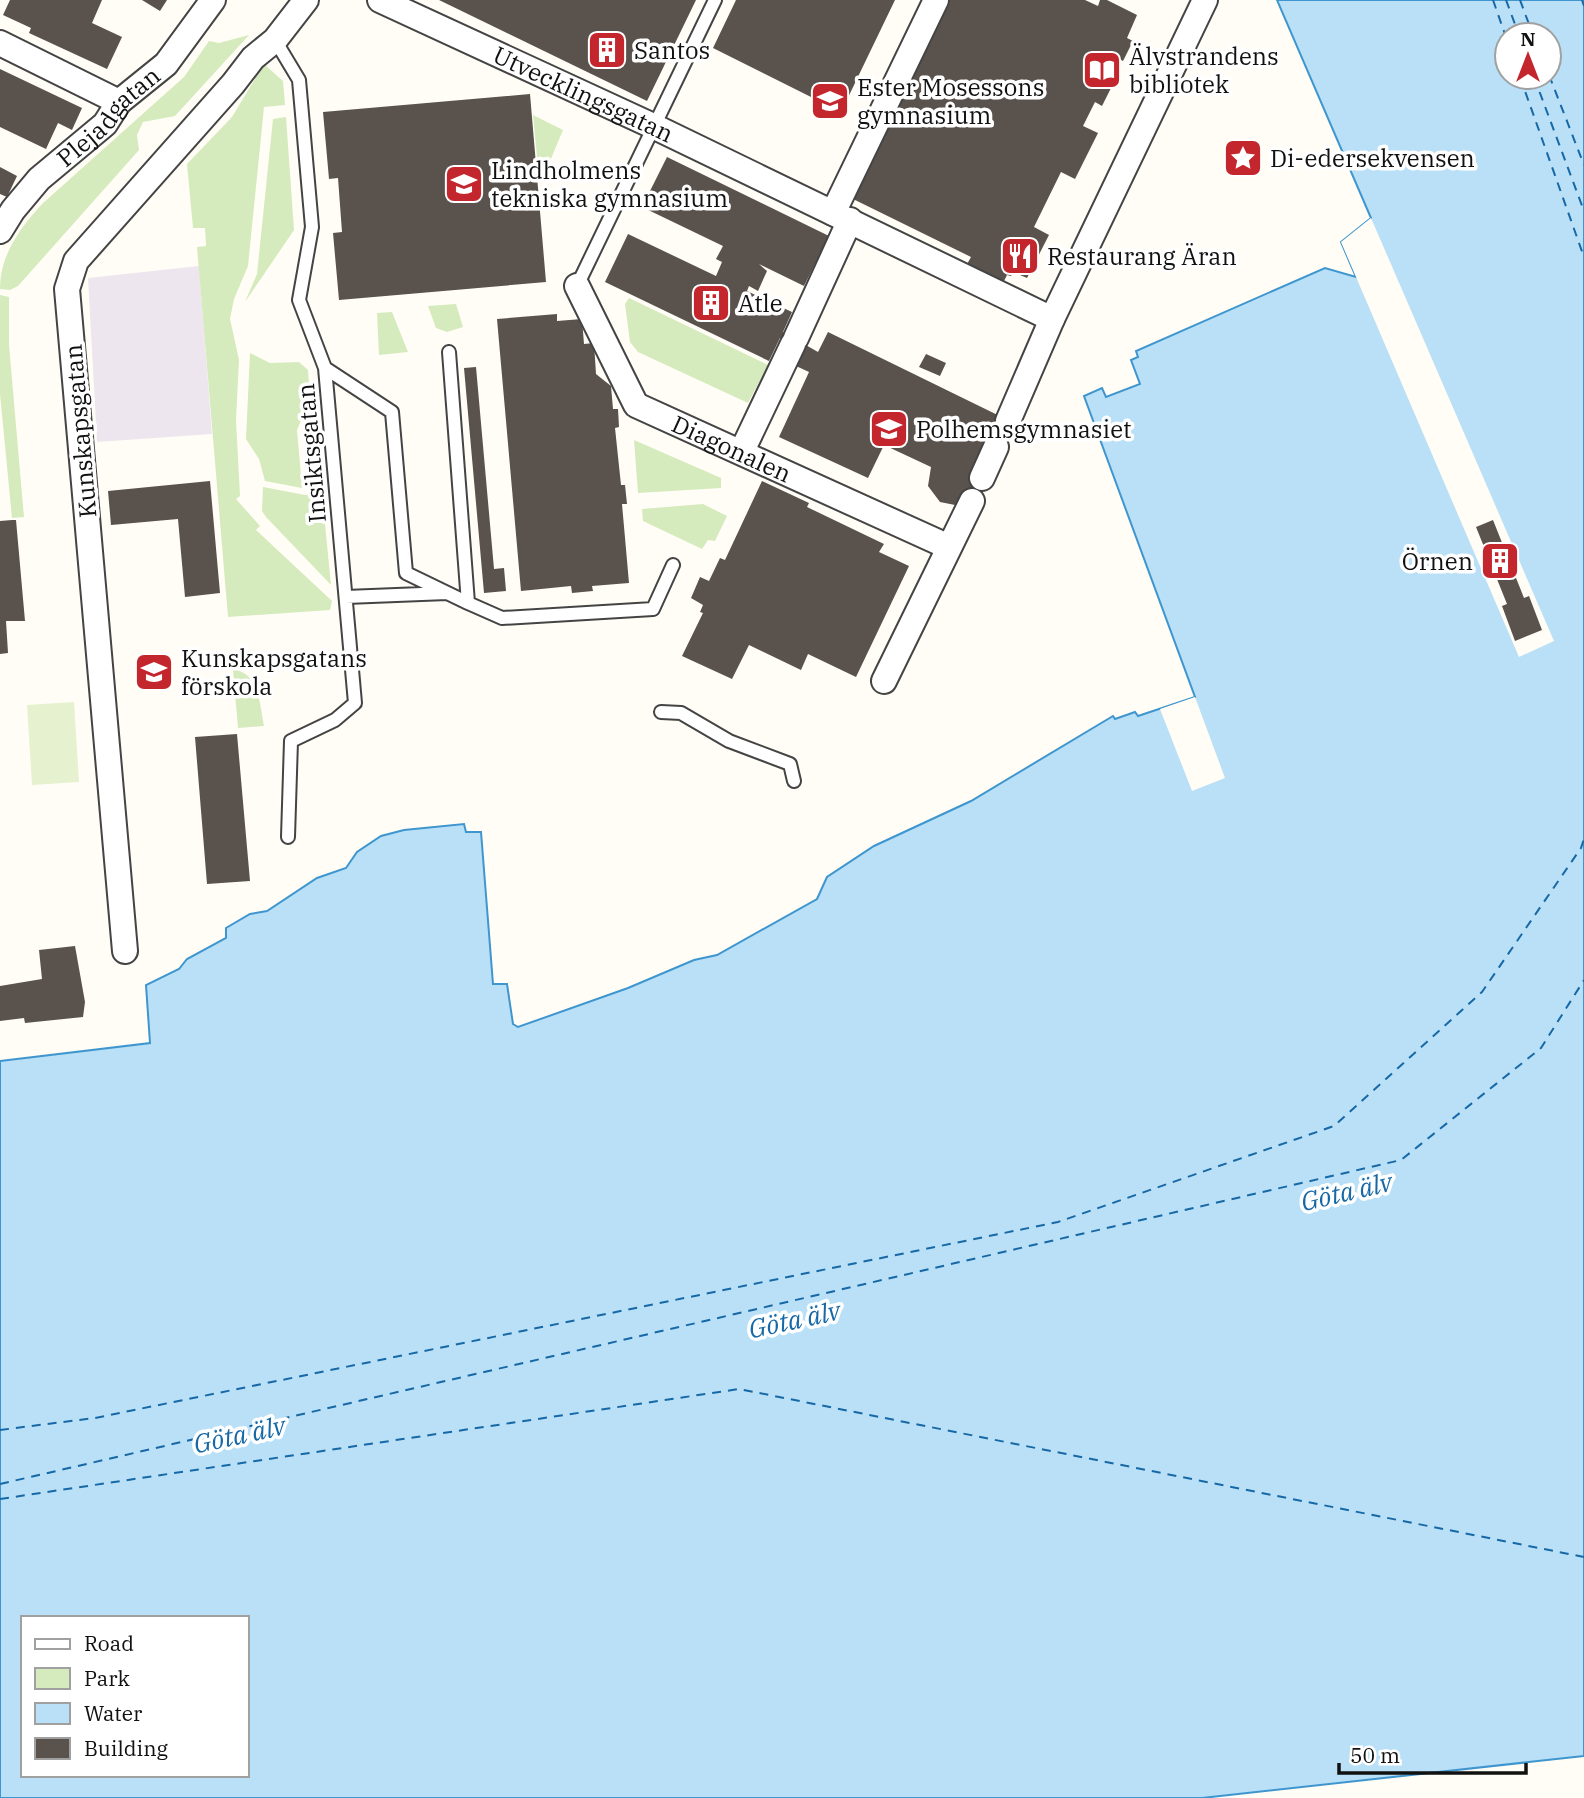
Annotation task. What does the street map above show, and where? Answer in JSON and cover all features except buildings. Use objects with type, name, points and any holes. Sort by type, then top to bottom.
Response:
[{"type":"street","name":"Plejadgatan","points":[[0,231],[13,210],[39,179],[105,124],[120,102],[166,64],[213,0]]},
{"type":"street","name":"Kunskapsgatan","points":[[125,951],[67,289],[69,275],[76,261],[253,58],[275,40],[306,0]]},
{"type":"street","name":"Utvecklingsgatan","points":[[380,0],[653,126],[1052,319]]},
{"type":"street","points":[[742,451],[794,341],[841,217],[936,0]]},
{"type":"street","points":[[1008,421],[1052,319],[1205,0]]},
{"type":"street","points":[[0,43],[120,102]]},
{"type":"street","name":"Diagonalen","points":[[577,286],[636,405],[949,547]]},
{"type":"street","points":[[982,478],[996,447]]},
{"type":"street","points":[[884,681],[972,501]]},
{"type":"lane","points":[[577,286],[715,0]]},
{"type":"lane","name":"Insiktsgatan","points":[[275,40],[299,80],[312,228],[299,300],[325,368],[355,702],[335,720],[291,741],[288,837]]},
{"type":"lane","points":[[449,352],[468,603]]},
{"type":"lane","points":[[325,368],[391,412],[406,573],[502,618],[653,609],[673,565]]},
{"type":"lane","points":[[346,597],[448,593]]},
{"type":"lane","points":[[661,712],[681,713],[729,741],[790,764],[794,781]]},
{"type":"shaded area","points":[[199,266],[212,434],[97,442],[88,278]]},
{"type":"green space","points":[[249,35],[175,116],[143,122],[137,135],[139,150],[18,286],[10,290],[0,289],[7,253],[42,204],[184,77],[209,41],[219,43]]},
{"type":"green space","points":[[264,64],[283,81],[285,105],[264,107],[248,266],[234,299],[230,319],[239,360],[236,420],[240,496],[236,499],[260,526],[256,530],[332,601],[330,610],[228,617],[197,247],[206,246],[205,228],[193,228],[187,164],[232,117]]},
{"type":"green space","points":[[533,115],[563,130],[550,161],[542,162],[541,157],[537,157]]},
{"type":"green space","points":[[286,117],[294,230],[245,302],[257,274],[273,119]]},
{"type":"green space","points":[[0,295],[9,297],[9,345],[24,517],[12,518],[0,394]]},
{"type":"green space","points":[[629,298],[768,365],[748,403],[638,352],[630,342],[625,304]]},
{"type":"green space","points":[[456,304],[463,327],[447,332],[436,328],[428,306]]},
{"type":"green space","points":[[392,312],[408,352],[379,355],[377,313]]},
{"type":"green space","points":[[250,353],[270,363],[299,362],[308,370],[310,398],[297,430],[302,488],[265,481],[259,459],[246,439]]},
{"type":"green space","points":[[634,440],[721,478],[721,488],[638,493]]},
{"type":"green space","points":[[263,487],[305,495],[322,494],[331,585],[266,517],[262,511]]},
{"type":"green space","points":[[703,504],[727,516],[715,541],[708,540],[702,549],[643,521],[642,509]]},
{"type":"green space","points":[[233,670],[242,672],[253,683],[264,726],[238,728]]},
{"type":"green space","points":[[74,702],[79,782],[32,785],[27,705]]},
{"type":"water","name":"Göta älv","points":[[1277,0],[1584,0],[1584,1756],[1202,1798],[0,1798],[0,1061],[150,1043],[146,985],[179,969],[187,959],[226,938],[226,928],[250,914],[267,911],[317,878],[346,868],[357,852],[381,836],[404,830],[464,824],[466,832],[481,832],[493,984],[507,984],[513,1024],[518,1027],[628,988],[694,960],[717,955],[817,899],[827,877],[874,846],[971,801],[1113,716],[1115,719],[1135,712],[1138,716],[1195,697],[1084,396],[1102,388],[1106,397],[1140,384],[1131,360],[1138,357],[1136,351],[1325,268],[1356,277],[1341,242],[1371,218]]},
{"type":"pier","points":[[1371,218],[1554,641],[1519,657],[1341,242]]},
{"type":"pier","points":[[1195,697],[1225,778],[1192,791],[1160,709]]},
{"type":"ferry route","points":[[1493,0],[1500,21]]},
{"type":"ferry route","points":[[1506,0],[1514,21]]},
{"type":"ferry route","points":[[1520,0],[1528,21]]},
{"type":"ferry route","points":[[1582,0],[1584,6]]},
{"type":"ferry route","points":[[1525,91],[1584,257]]},
{"type":"ferry route","points":[[1539,91],[1584,211]]},
{"type":"ferry route","points":[[1555,91],[1584,165]]},
{"type":"ferry route","points":[[0,1430],[95,1418],[1058,1222],[1334,1126],[1482,992],[1581,848],[1584,839]]},
{"type":"ferry route","points":[[0,1484],[1401,1160],[1541,1048],[1584,980]]},
{"type":"ferry route","points":[[0,1499],[739,1389],[1584,1557]]},
{"type":"place","name":"Santos","points":[[607,50]]},
{"type":"place","name":"Älvstrandens bibliotek","points":[[1102,70]]},
{"type":"place","name":"Ester Mosessons gymnasium","points":[[830,101]]},
{"type":"place","name":"Di-edersekvensen","points":[[1243,158]]},
{"type":"place","name":"Lindholmens tekniska gymnasium","points":[[464,184]]},
{"type":"place","name":"Restaurang Äran","points":[[1020,256]]},
{"type":"place","name":"Atle","points":[[711,303]]},
{"type":"place","name":"Polhemsgymnasiet","points":[[889,429]]},
{"type":"place","name":"Örnen","points":[[1500,561]]},
{"type":"place","name":"Kunskapsgatans förskola","points":[[154,672]]}]
